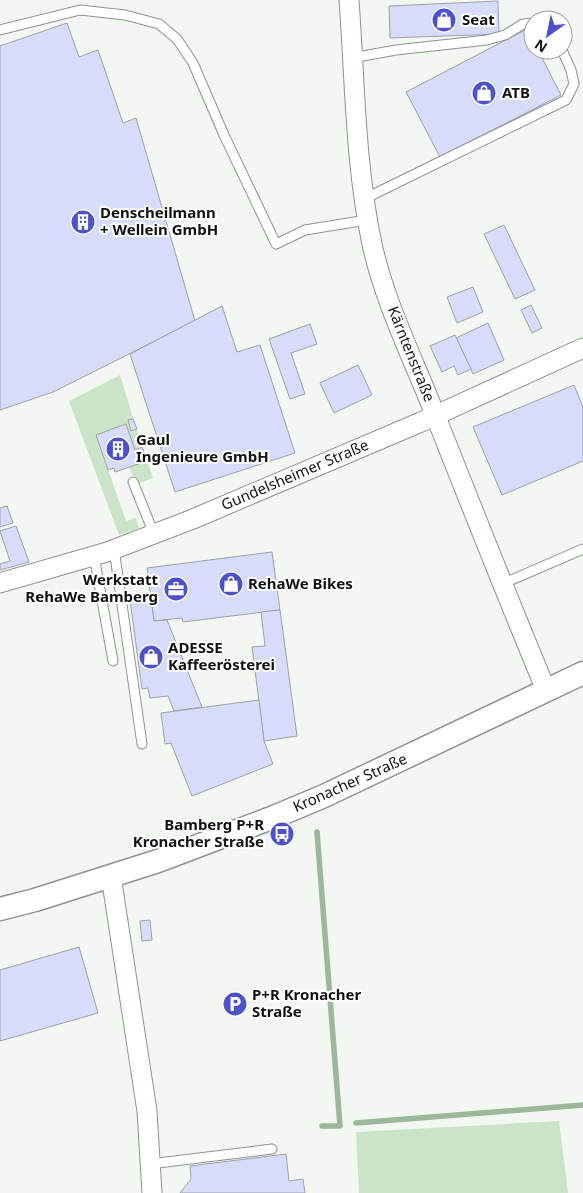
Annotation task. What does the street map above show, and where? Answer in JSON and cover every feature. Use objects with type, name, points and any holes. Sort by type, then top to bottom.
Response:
[{"type":"street","name":"Kärntenstraße","points":[[349,0],[360,177],[372,246],[396,321],[436,415],[546,690]]},
{"type":"street","name":"Gundelsheimer Straße","points":[[0,583],[94,556],[154,534],[436,415],[583,348]]},
{"type":"street","name":"Kronacher Straße","points":[[0,909],[158,861],[324,796],[583,673]]},
{"type":"street","points":[[111,876],[147,1111],[152,1193]]},
{"type":"lane","points":[[0,30],[80,10],[125,14],[159,24],[177,39],[193,63],[224,135],[276,244],[305,230],[367,220]]},
{"type":"lane","points":[[352,58],[396,50],[487,40],[505,35],[523,24]]},
{"type":"lane","points":[[364,199],[566,100],[574,84],[566,60]]},
{"type":"lane","points":[[133,482],[154,534]]},
{"type":"lane","points":[[114,549],[142,744]]},
{"type":"lane","points":[[502,584],[583,549]]},
{"type":"lane","points":[[94,556],[113,661]]},
{"type":"lane","points":[[150,1164],[272,1149]]},
{"type":"green space","points":[[120,375],[142,447],[135,450],[126,424],[96,435],[126,521],[136,518],[139,528],[119,535],[69,401]]},
{"type":"green space","points":[[147,461],[153,478],[137,484],[129,467]]},
{"type":"green space","points":[[559,1121],[568,1193],[359,1193],[356,1132]]},
{"type":"building","name":"Seat","points":[[498,1],[499,34],[390,38],[389,6]]},
{"type":"building","name":"Denscheilmann + Wellein GmbH","points":[[67,23],[79,57],[98,50],[123,123],[136,118],[195,321],[53,392],[0,410],[0,46]]},
{"type":"building","name":"ATB","points":[[523,31],[523,60],[543,60],[561,95],[440,157],[406,92]]},
{"type":"building","points":[[504,225],[535,290],[515,299],[484,234]]},
{"type":"building","points":[[473,287],[483,312],[457,323],[447,297]]},
{"type":"building","points":[[531,305],[542,328],[532,333],[521,310]]},
{"type":"building","points":[[222,306],[237,352],[260,345],[295,453],[175,492],[130,354]]},
{"type":"building","points":[[488,323],[504,360],[473,374],[456,338]]},
{"type":"building","points":[[310,324],[317,344],[291,353],[305,394],[290,399],[269,339]]},
{"type":"building","points":[[455,335],[471,369],[458,375],[454,366],[442,372],[430,346]]},
{"type":"building","points":[[358,365],[372,395],[334,413],[320,383]]},
{"type":"building","points":[[574,385],[583,407],[583,461],[502,495],[473,427]]},
{"type":"building","points":[[133,419],[137,429],[131,431],[128,420]]},
{"type":"building","name":"Gaul Ingenieure GmbH","points":[[126,424],[135,450],[142,447],[147,461],[115,472],[114,468],[108,470],[96,435]]},
{"type":"building","points":[[7,506],[13,523],[0,527],[0,508]]},
{"type":"building","points":[[16,526],[29,562],[0,570],[0,564],[10,561],[0,531]]},
{"type":"building","points":[[272,552],[280,610],[183,622],[182,618],[154,621],[147,568]]},
{"type":"building","points":[[151,598],[154,621],[167,620],[202,707],[174,711],[168,696],[150,698],[148,688],[142,689],[130,600]]},
{"type":"building","points":[[280,610],[297,736],[264,741],[252,647],[265,646],[261,612]]},
{"type":"building","points":[[259,700],[264,741],[273,764],[192,796],[171,743],[165,744],[161,713]]},
{"type":"building","points":[[150,920],[152,940],[142,941],[140,921]]},
{"type":"building","points":[[79,947],[98,1013],[0,1041],[0,970]]},
{"type":"building","points":[[286,1154],[289,1181],[303,1179],[305,1193],[180,1193],[191,1179],[190,1166]]},
{"type":"waterway","points":[[317,832],[340,1126],[322,1126]]},
{"type":"waterway","points":[[356,1123],[583,1105]]},
{"type":"place","name":"Seat","points":[[444,20]]},
{"type":"place","name":"ATB","points":[[484,93]]},
{"type":"place","name":"Denscheilmann + Wellein GmbH","points":[[83,222]]},
{"type":"place","name":"Gaul Ingenieure GmbH","points":[[118,449]]},
{"type":"place","name":"RehaWe Bikes","points":[[231,584]]},
{"type":"place","name":"Werkstatt RehaWe Bamberg","points":[[176,589]]},
{"type":"place","name":"ADESSE Kaffeerösterei","points":[[151,657]]},
{"type":"place","name":"Bamberg P+R Kronacher Straße","points":[[282,834]]},
{"type":"place","name":"P+R Kronacher Straße","points":[[235,1004]]}]
